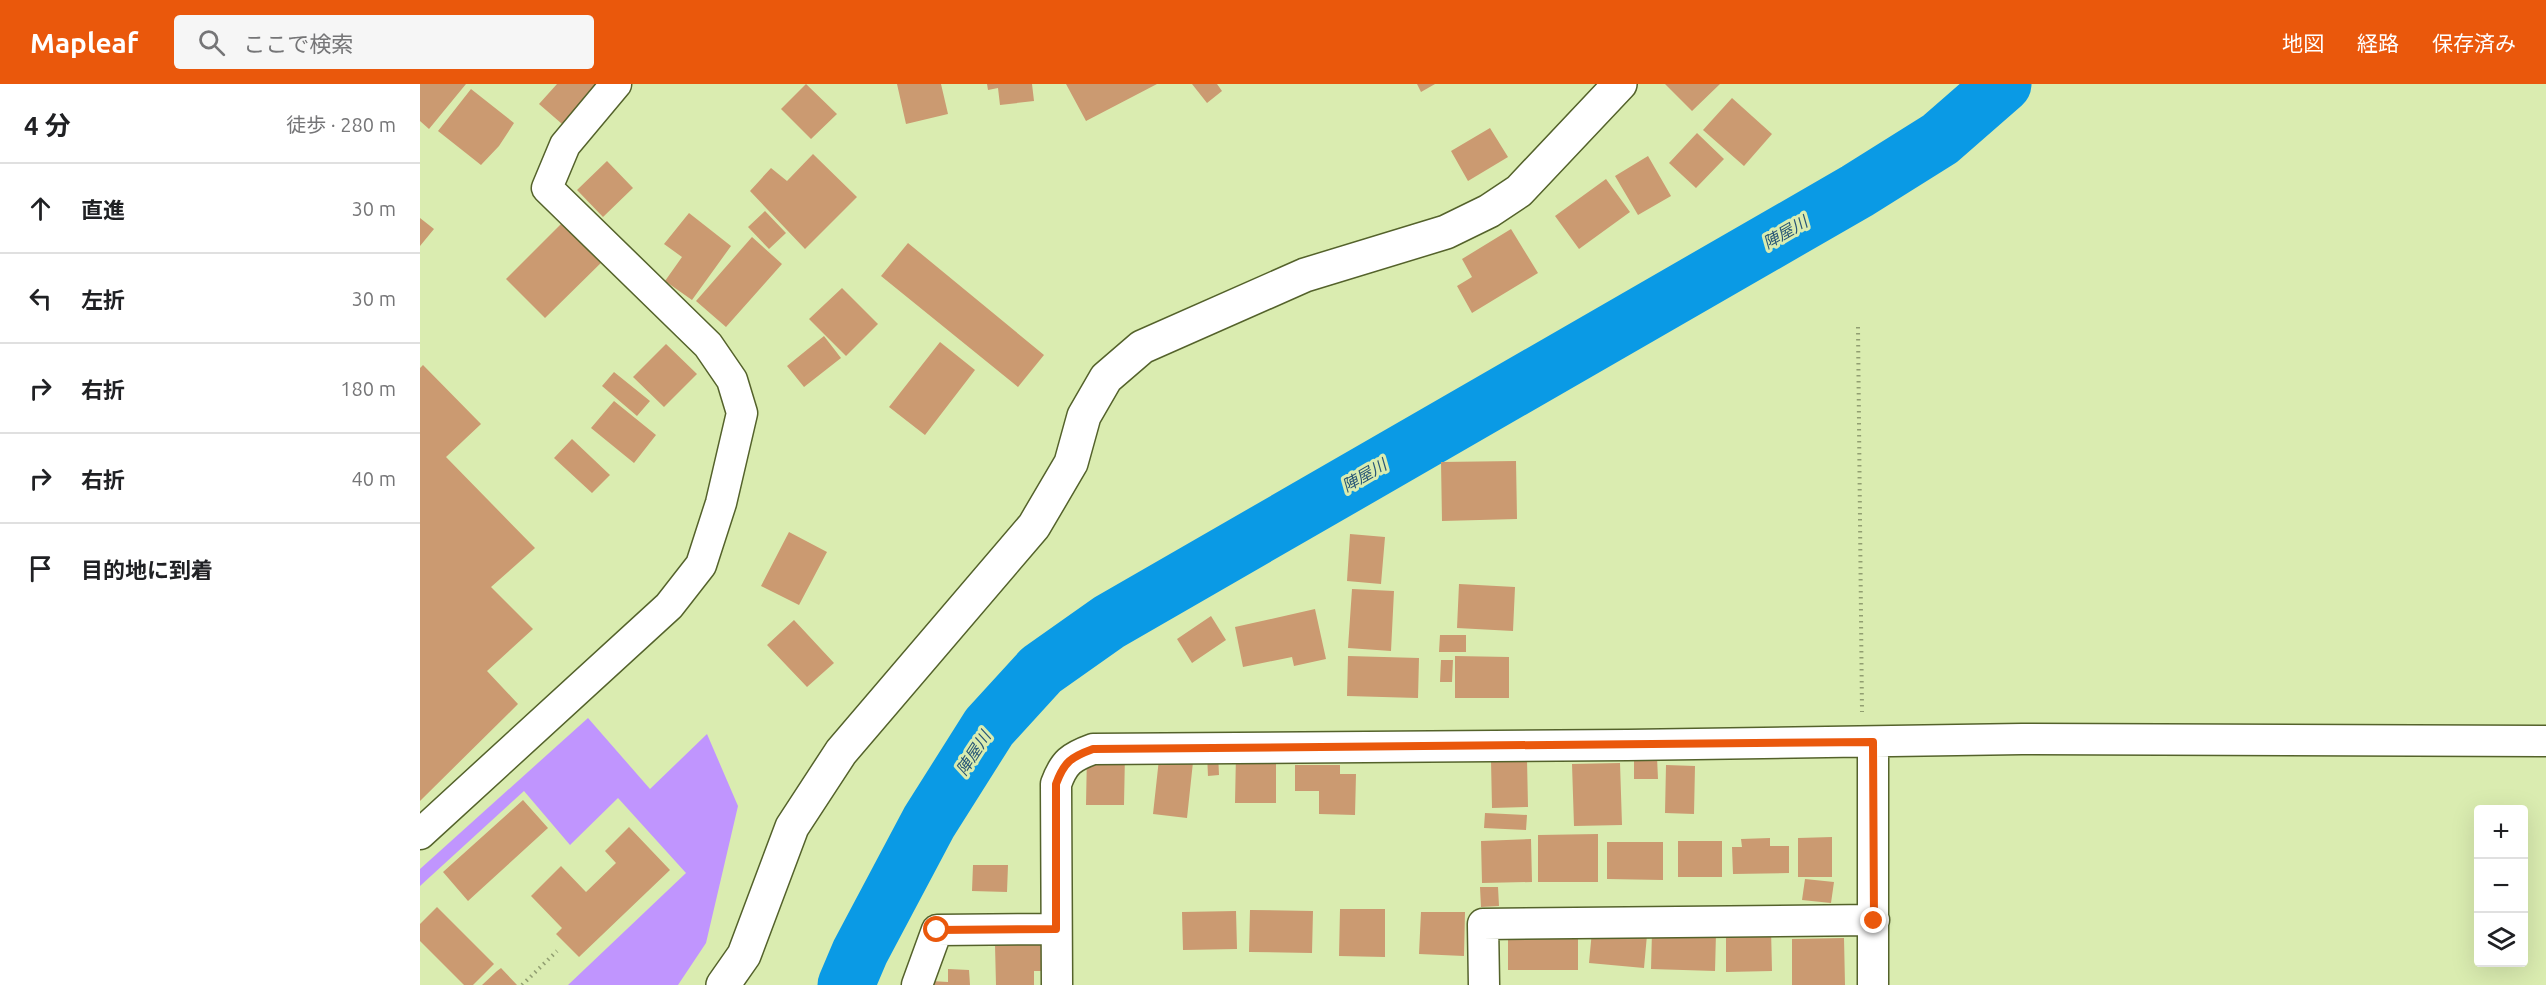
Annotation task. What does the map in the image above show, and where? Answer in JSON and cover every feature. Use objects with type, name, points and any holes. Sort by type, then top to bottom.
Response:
[{"type":"street","points":[[420,834],[669,606],[701,565],[721,503],[742,413],[732,380],[708,345],[547,188],[565,145],[616,84]]},
{"type":"street","points":[[723,985],[744,956],[792,827],[841,752],[1034,526],[1071,462],[1084,416],[1106,378],[1142,347],[1305,275],[1446,232],[1489,211],[1519,191],[1620,84]]},
{"type":"street","points":[[1057,985],[1056,784],[1062,767],[1076,755],[1093,749],[2022,739],[2546,741]]},
{"type":"street","points":[[1873,742],[1873,985]]},
{"type":"street","points":[[1484,985],[1484,924],[1874,921]]},
{"type":"street","points":[[916,985],[937,930],[1056,929]]},
{"type":"path","points":[[1858,327],[1862,729],[1873,742]]},
{"type":"path","points":[[522,985],[557,951]]},
{"type":"shaded area","points":[[588,718],[650,789],[707,734],[738,806],[706,943],[678,985],[568,985],[686,873],[618,798],[570,845],[524,791],[420,886],[420,869]]},
{"type":"building","points":[[420,84],[466,84],[429,129],[420,121]]},
{"type":"building","points":[[557,84],[609,84],[569,130],[539,104]]},
{"type":"building","points":[[806,84],[837,114],[811,139],[781,109]]},
{"type":"building","points":[[897,84],[941,84],[948,114],[906,124]]},
{"type":"building","points":[[987,84],[1032,84],[1034,101],[1000,105],[998,88],[988,90]]},
{"type":"building","points":[[1066,84],[1157,84],[1086,121]]},
{"type":"building","points":[[1192,84],[1217,84],[1222,91],[1207,103]]},
{"type":"building","points":[[1417,84],[1435,84],[1421,92]]},
{"type":"building","points":[[1665,84],[1720,84],[1692,111]]},
{"type":"building","points":[[471,89],[514,123],[499,146],[481,165],[438,131]]},
{"type":"building","points":[[1732,98],[1772,134],[1744,166],[1703,130]]},
{"type":"building","points":[[1490,128],[1508,157],[1468,181],[1451,151]]},
{"type":"building","points":[[1697,133],[1724,159],[1696,188],[1669,163]]},
{"type":"building","points":[[813,154],[857,197],[805,249],[750,191],[771,168],[787,181]]},
{"type":"building","points":[[1648,156],[1671,196],[1638,215],[1615,176]]},
{"type":"building","points":[[607,161],[633,188],[603,217],[577,190]]},
{"type":"building","points":[[1606,179],[1630,212],[1579,249],[1555,216]]},
{"type":"building","points":[[765,211],[786,233],[769,249],[748,227]]},
{"type":"building","points":[[689,213],[731,246],[692,300],[665,281],[682,257],[664,244]]},
{"type":"building","points":[[570,215],[610,254],[545,318],[506,279]]},
{"type":"building","points":[[420,218],[434,229],[420,246]]},
{"type":"building","points":[[1511,229],[1538,273],[1472,313],[1457,286],[1472,277],[1462,259]]},
{"type":"building","points":[[752,237],[782,264],[726,327],[696,301]]},
{"type":"building","points":[[908,243],[1044,355],[1018,387],[881,276]]},
{"type":"building","points":[[842,288],[878,324],[846,356],[809,319]]},
{"type":"building","points":[[824,336],[841,358],[804,387],[787,366]]},
{"type":"building","points":[[940,342],[975,370],[925,435],[889,407]]},
{"type":"building","points":[[666,344],[697,374],[664,407],[633,377]]},
{"type":"building","points":[[423,365],[481,424],[446,457],[535,548],[491,587],[533,629],[487,671],[518,704],[420,801],[420,368]]},
{"type":"building","points":[[614,372],[650,401],[637,416],[602,386]]},
{"type":"building","points":[[614,401],[656,435],[634,463],[591,428]]},
{"type":"building","points":[[572,439],[610,475],[592,493],[554,458]]},
{"type":"building","points":[[1516,461],[1517,519],[1442,521],[1441,462]]},
{"type":"building","points":[[789,532],[827,552],[799,605],[761,586]]},
{"type":"building","points":[[1350,534],[1385,537],[1381,584],[1347,581]]},
{"type":"building","points":[[1459,584],[1515,587],[1513,631],[1457,628]]},
{"type":"building","points":[[1352,589],[1394,591],[1391,651],[1348,648]]},
{"type":"building","points":[[1315,609],[1326,659],[1294,666],[1292,657],[1243,667],[1235,627]]},
{"type":"building","points":[[1211,616],[1226,640],[1192,663],[1177,639]]},
{"type":"building","points":[[794,620],[834,663],[807,687],[767,645]]},
{"type":"building","points":[[1440,635],[1466,635],[1466,652],[1439,652]]},
{"type":"building","points":[[1348,656],[1419,658],[1418,698],[1347,696]]},
{"type":"building","points":[[1455,656],[1509,657],[1509,698],[1455,698]]},
{"type":"building","points":[[1441,660],[1453,660],[1452,682],[1440,682]]},
{"type":"building","points":[[1087,753],[1125,754],[1124,805],[1086,805]]},
{"type":"building","points":[[1218,753],[1219,775],[1208,776],[1207,754]]},
{"type":"building","points":[[1236,754],[1276,755],[1276,803],[1235,803]]},
{"type":"building","points":[[1657,757],[1658,779],[1634,779],[1634,758]]},
{"type":"building","points":[[1159,759],[1193,762],[1187,818],[1153,814]]},
{"type":"building","points":[[1527,759],[1528,807],[1492,808],[1491,760]]},
{"type":"building","points":[[1620,763],[1622,825],[1574,826],[1572,764]]},
{"type":"building","points":[[1295,765],[1340,765],[1340,774],[1356,774],[1355,815],[1319,814],[1319,791],[1295,791]]},
{"type":"building","points":[[1666,765],[1695,766],[1694,814],[1665,813]]},
{"type":"building","points":[[523,800],[548,828],[468,901],[443,872]]},
{"type":"building","points":[[1485,813],[1527,815],[1526,830],[1484,828]]},
{"type":"building","points":[[629,827],[670,870],[579,957],[556,934],[562,928],[531,896],[561,866],[586,892],[616,863],[605,851]]},
{"type":"building","points":[[1598,834],[1598,882],[1538,882],[1538,835]]},
{"type":"building","points":[[1832,837],[1832,877],[1798,877],[1798,838]]},
{"type":"building","points":[[1770,838],[1770,846],[1789,846],[1789,873],[1733,874],[1732,847],[1742,847],[1741,839]]},
{"type":"building","points":[[1531,839],[1532,882],[1482,883],[1481,841]]},
{"type":"building","points":[[1678,841],[1722,841],[1722,877],[1678,877]]},
{"type":"building","points":[[1607,842],[1663,842],[1663,880],[1607,879]]},
{"type":"building","points":[[973,865],[1008,865],[1007,892],[972,891]]},
{"type":"building","points":[[1805,879],[1834,882],[1831,903],[1802,900]]},
{"type":"building","points":[[1480,887],[1498,887],[1499,906],[1481,907]]},
{"type":"building","points":[[437,907],[494,964],[473,985],[464,985],[420,941],[420,924]]},
{"type":"building","points":[[1340,909],[1385,909],[1385,957],[1339,956]]},
{"type":"building","points":[[1250,910],[1313,911],[1312,953],[1249,952]]},
{"type":"building","points":[[1236,911],[1237,949],[1183,950],[1182,912]]},
{"type":"building","points":[[1421,912],[1465,912],[1464,956],[1419,954]]},
{"type":"building","points":[[1771,929],[1772,971],[1726,972],[1726,931]]},
{"type":"building","points":[[1592,931],[1647,935],[1644,968],[1589,963]]},
{"type":"building","points":[[1652,932],[1716,933],[1715,971],[1651,969]]},
{"type":"building","points":[[1578,933],[1578,970],[1508,970],[1508,934]]},
{"type":"building","points":[[1844,938],[1845,985],[1792,985],[1792,939]]},
{"type":"building","points":[[1044,944],[1045,971],[1034,971],[1034,985],[996,985],[995,945]]},
{"type":"building","points":[[501,968],[517,985],[482,985],[497,971]]},
{"type":"building","points":[[948,969],[969,970],[970,985],[931,985],[931,981],[948,982]]},
{"type":"waterway","name":"陣屋川","points":[[846,985],[860,952],[929,822],[989,727],[1041,670],[1109,622],[1857,191],[1940,139],[2003,84]]},
{"type":"route","points":[[937,930],[1056,929],[1056,784],[1062,767],[1076,755],[1093,749],[1628,746],[1873,742],[1874,921]]}]
